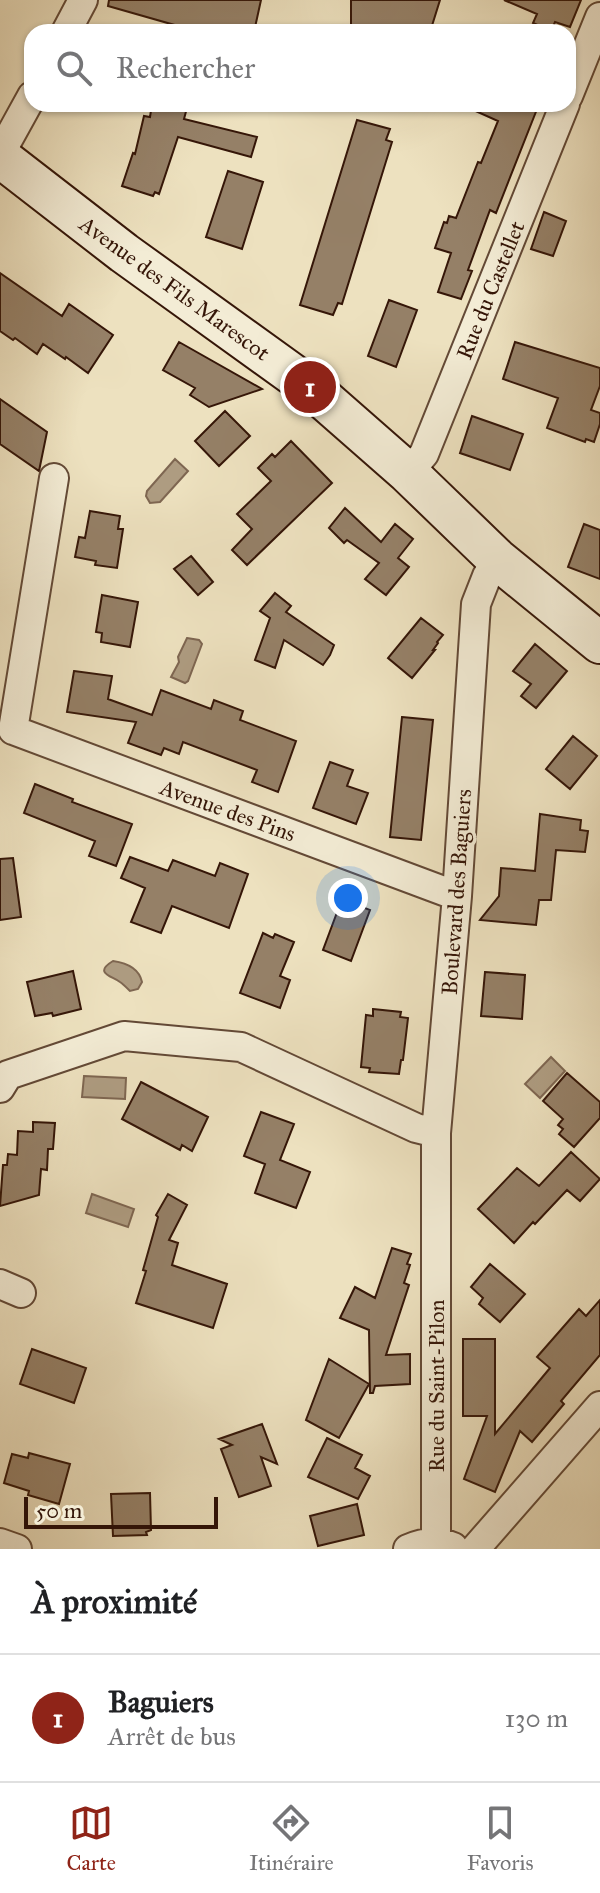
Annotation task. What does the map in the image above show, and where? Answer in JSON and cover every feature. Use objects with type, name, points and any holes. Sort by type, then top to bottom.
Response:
[{"type":"street","points":[[70,24],[83,0]]},
{"type":"street","points":[[576,76],[600,17]]},
{"type":"street","points":[[0,156],[24,111]]},
{"type":"street","name":"Rue du Castellet","points":[[408,473],[424,454],[562,112]]},
{"type":"street","name":"Avenue des Fils Marescot","points":[[0,156],[124,253],[310,387],[408,473],[497,559],[600,643]]},
{"type":"street","points":[[7,735],[54,478]]},
{"type":"street","name":"Boulevard des Baguiers","points":[[436,1230],[436,1133],[457,896],[476,604],[497,559]]},
{"type":"street","name":"Avenue des Pins","points":[[7,735],[457,896]]},
{"type":"street","points":[[0,1088],[8,1075],[124,1036],[241,1047],[416,1128],[436,1133]]},
{"type":"street","name":"Rue du Saint-Pilon","points":[[436,1230],[446,1546]]},
{"type":"street","points":[[475,1549],[600,1406]]},
{"type":"street","points":[[0,1543],[17,1549]]},
{"type":"street","points":[[408,1549],[423,1543],[446,1546]]},
{"type":"shaded area","points":[[175,459],[188,471],[160,502],[150,503],[147,491]]},
{"type":"shaded area","points":[[187,638],[199,640],[202,644],[185,683],[171,677]]},
{"type":"shaded area","points":[[113,961],[135,970],[142,982],[138,989],[130,991],[106,974],[105,968]]},
{"type":"shaded area","points":[[551,1057],[565,1071],[540,1098],[525,1084]]},
{"type":"shaded area","points":[[84,1076],[126,1078],[125,1099],[82,1097]]},
{"type":"shaded area","points":[[92,1194],[134,1209],[128,1227],[86,1213]]},
{"type":"building","points":[[109,0],[261,0],[256,24],[171,24],[108,6]]},
{"type":"building","points":[[351,0],[440,0],[432,24],[351,24]]},
{"type":"building","points":[[504,0],[581,0],[571,24],[535,24],[537,14]]},
{"type":"building","points":[[151,112],[186,112],[184,119],[257,137],[251,157],[178,137],[159,194],[155,192],[153,196],[122,186],[135,154],[144,116],[150,117]]},
{"type":"building","points":[[478,112],[536,112],[496,213],[490,210],[461,299],[438,292],[451,253],[435,248],[444,222],[447,223],[449,216],[456,218],[498,121]]},
{"type":"building","points":[[357,120],[390,129],[386,140],[392,142],[342,304],[338,303],[333,315],[300,305]]},
{"type":"building","points":[[228,171],[263,182],[242,249],[206,237]]},
{"type":"building","points":[[544,212],[566,221],[553,256],[531,249]]},
{"type":"building","points":[[0,273],[62,316],[69,304],[113,335],[88,373],[43,344],[37,354],[0,331]]},
{"type":"building","points":[[389,300],[417,310],[396,367],[368,356]]},
{"type":"building","points":[[179,342],[262,389],[209,407],[190,395],[195,388],[163,370]]},
{"type":"building","points":[[515,342],[600,368],[600,386],[591,410],[600,413],[594,442],[586,439],[585,442],[547,428],[558,398],[503,379]]},
{"type":"building","points":[[0,399],[47,432],[39,471],[0,444]]},
{"type":"building","points":[[225,411],[250,436],[219,466],[195,441]]},
{"type":"building","points":[[472,416],[523,434],[510,470],[460,453]]},
{"type":"building","points":[[291,441],[332,483],[247,565],[232,550],[252,529],[237,514],[271,481],[258,468]]},
{"type":"building","points":[[345,508],[381,542],[395,524],[413,539],[398,558],[409,567],[386,595],[365,579],[379,563],[347,540],[344,543],[329,528]]},
{"type":"building","points":[[90,511],[120,516],[118,529],[123,529],[117,568],[95,565],[96,561],[75,557],[79,537],[85,538]]},
{"type":"building","points":[[584,524],[600,530],[600,579],[568,567]]},
{"type":"building","points":[[191,556],[213,582],[198,595],[174,569]]},
{"type":"building","points":[[275,593],[291,606],[286,612],[334,645],[323,665],[284,640],[275,668],[255,660],[270,618],[260,611]]},
{"type":"building","points":[[102,595],[138,602],[130,647],[101,642],[102,633],[96,632]]},
{"type":"building","points":[[421,618],[443,635],[412,678],[388,658]]},
{"type":"building","points":[[535,644],[567,671],[536,708],[521,696],[531,684],[513,671]]},
{"type":"building","points":[[74,671],[112,676],[108,699],[152,715],[161,690],[211,709],[214,700],[243,711],[240,720],[296,741],[278,792],[252,782],[257,770],[183,742],[179,754],[164,748],[161,755],[128,743],[136,722],[67,712]]},
{"type":"building","points":[[402,717],[433,720],[421,840],[390,837]]},
{"type":"building","points":[[573,736],[597,756],[570,789],[546,769]]},
{"type":"building","points":[[330,762],[353,770],[347,786],[368,793],[356,824],[313,808]]},
{"type":"building","points":[[35,784],[73,799],[72,802],[132,824],[116,866],[89,856],[95,841],[24,813]]},
{"type":"building","points":[[540,814],[581,820],[580,830],[588,831],[585,852],[556,850],[551,900],[539,900],[536,925],[480,920],[499,896],[501,868],[535,871]]},
{"type":"building","points":[[130,857],[168,871],[173,860],[215,876],[220,863],[248,874],[229,928],[172,906],[161,933],[131,922],[145,888],[121,878]]},
{"type":"building","points":[[13,858],[21,917],[0,920],[0,859]]},
{"type":"building","points":[[342,899],[370,910],[351,961],[323,950]]},
{"type":"building","points":[[263,933],[294,942],[280,976],[290,980],[280,1008],[240,993]]},
{"type":"building","points":[[73,971],[81,1009],[53,1016],[52,1013],[35,1016],[27,982]]},
{"type":"building","points":[[485,972],[525,975],[522,1019],[481,1016]]},
{"type":"building","points":[[373,1009],[401,1012],[400,1017],[408,1018],[399,1074],[369,1072],[370,1068],[361,1067],[366,1015],[373,1016]]},
{"type":"building","points":[[567,1073],[600,1102],[600,1118],[574,1147],[559,1134],[563,1129],[558,1125],[563,1119],[543,1101]]},
{"type":"building","points":[[141,1082],[208,1117],[192,1151],[182,1145],[180,1150],[122,1119]]},
{"type":"building","points":[[261,1112],[294,1124],[280,1160],[310,1172],[296,1208],[255,1193],[265,1164],[244,1156]]},
{"type":"building","points":[[33,1122],[55,1123],[53,1149],[48,1149],[47,1170],[41,1169],[39,1195],[0,1206],[3,1165],[7,1165],[8,1154],[17,1155],[18,1131],[33,1132]]},
{"type":"building","points":[[571,1152],[600,1179],[580,1201],[567,1190],[514,1243],[478,1209],[517,1168],[539,1186]]},
{"type":"building","points":[[168,1194],[187,1205],[169,1240],[178,1243],[172,1265],[227,1284],[213,1328],[136,1303],[146,1271],[143,1270],[158,1217],[156,1215]]},
{"type":"building","points":[[392,1248],[411,1254],[404,1283],[409,1285],[386,1355],[410,1354],[410,1384],[375,1386],[373,1393],[370,1393],[369,1330],[340,1318],[355,1287],[375,1298]]},
{"type":"building","points":[[490,1264],[525,1294],[500,1322],[479,1304],[483,1298],[471,1287]]},
{"type":"building","points":[[600,1300],[600,1355],[561,1401],[564,1404],[532,1442],[520,1431],[495,1492],[464,1479],[487,1416],[463,1416],[463,1339],[495,1339],[495,1434],[550,1368],[537,1357],[579,1309],[586,1316]]},
{"type":"building","points":[[32,1349],[86,1368],[74,1403],[20,1384]]},
{"type":"building","points":[[329,1359],[369,1384],[339,1438],[306,1420]]},
{"type":"building","points":[[262,1424],[277,1464],[261,1457],[271,1486],[239,1497],[221,1449],[232,1445],[219,1439]]},
{"type":"building","points":[[327,1438],[362,1455],[355,1468],[370,1476],[358,1499],[308,1477]]},
{"type":"building","points":[[29,1453],[70,1464],[59,1504],[28,1495],[29,1491],[4,1483],[12,1454],[28,1458]]},
{"type":"building","points":[[150,1493],[151,1530],[146,1532],[147,1535],[113,1536],[111,1494]]},
{"type":"building","points":[[357,1504],[364,1535],[318,1546],[310,1516]]},
{"type":"place","name":"Baguiers","points":[[310,387]]}]
